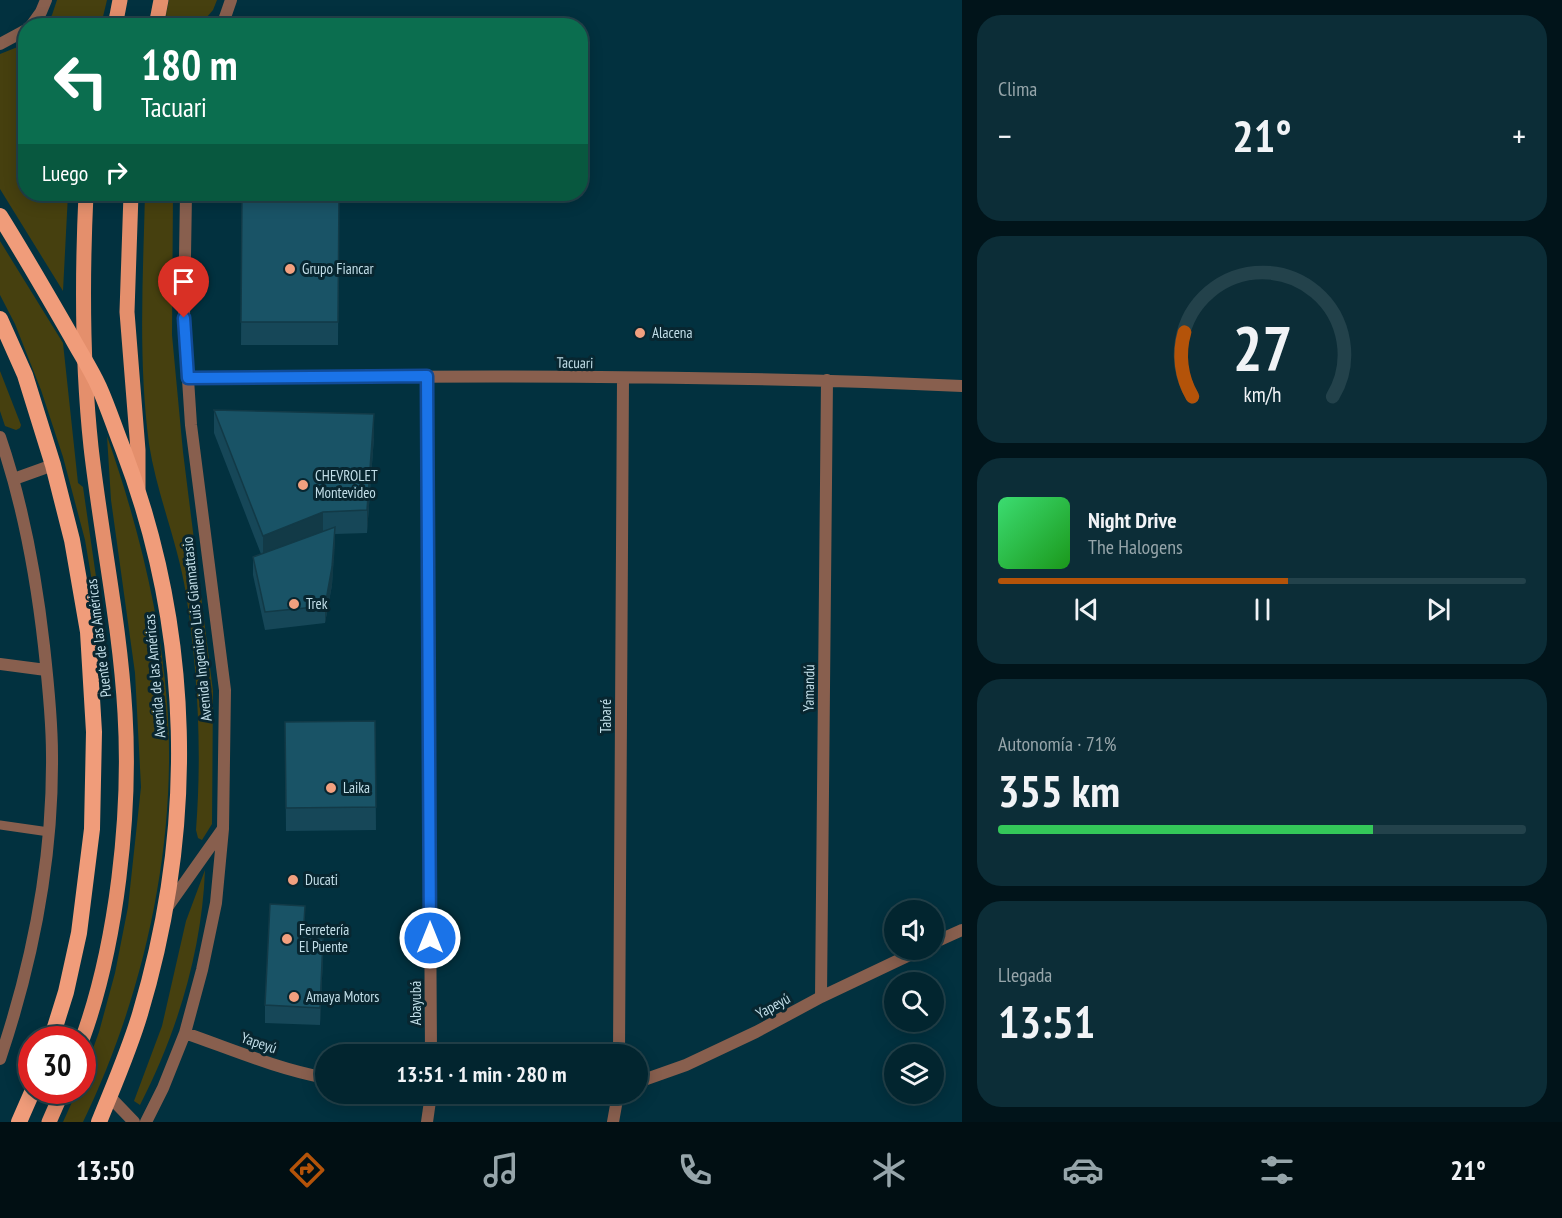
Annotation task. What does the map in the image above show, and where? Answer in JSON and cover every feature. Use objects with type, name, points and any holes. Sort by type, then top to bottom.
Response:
[{"type":"highway","name":"Avenida de las Américas","points":[[0,216],[99,387],[138,488],[164,589],[173,639],[180,750],[175,845],[166,910],[139,1015],[99,1122]]},
{"type":"highway","points":[[0,319],[25,375],[53,465],[72,540],[88,632],[94,732],[92,829],[80,933],[55,1026]]},
{"type":"highway","points":[[19,1122],[27,1104]]},
{"type":"main road","points":[[117,18],[120,0]]},
{"type":"main road","points":[[159,18],[161,0]]},
{"type":"main road","name":"Puente de las Américas","points":[[86,201],[83,259],[84,350],[91,447],[117,628],[125,713],[126,772],[121,856],[111,924],[86,1026]]},
{"type":"main road","points":[[131,201],[128,312],[138,450],[138,488]]},
{"type":"main road","points":[[49,1122],[57,1104]]},
{"type":"street","points":[[37,18],[46,0]]},
{"type":"street","points":[[225,18],[231,0]]},
{"type":"street","points":[[0,44],[18,34]]},
{"type":"street","name":"Avenida Ingeniero Luis Giannattasio","points":[[146,1122],[163,1088],[184,1033],[202,970],[216,903],[223,829],[225,690],[191,425],[184,318],[186,201]]},
{"type":"street","name":"Tacuari","points":[[188,378],[427,376],[827,380],[962,386]]},
{"type":"street","name":"Abayubá","points":[[427,376],[431,1044]]},
{"type":"street","name":"Tabaré","points":[[619,1044],[623,379]]},
{"type":"street","name":"Yamandú","points":[[821,997],[827,380]]},
{"type":"street","points":[[0,437],[14,479],[38,592],[52,755],[49,832],[41,896],[16,1013],[0,1059]]},
{"type":"street","points":[[14,479],[53,465]]},
{"type":"street","points":[[0,664],[46,670]]},
{"type":"street","points":[[166,910],[223,829]]},
{"type":"street","points":[[944,939],[962,930]]},
{"type":"street","name":"Yapeyú","points":[[648,1078],[696,1060],[756,1032],[821,997],[899,960]]},
{"type":"street","name":"Yapeyú","points":[[184,1033],[257,1059],[315,1075]]},
{"type":"street","points":[[110,1096],[134,1122]]},
{"type":"street","points":[[427,1122],[430,1104]]},
{"type":"street","points":[[613,1122],[616,1104]]},
{"type":"lane","points":[[0,825],[49,832]]},
{"type":"shaded area","points":[[57,0],[107,0],[103,18],[50,18]]},
{"type":"shaded area","points":[[169,0],[217,0],[206,18],[167,18]]},
{"type":"shaded area","points":[[18,47],[18,201],[68,201],[63,291],[0,189],[0,54]]},
{"type":"shaded area","points":[[145,201],[173,201],[172,335],[183,452],[213,691],[212,824],[202,840],[198,838],[196,830],[199,741],[190,623],[178,556],[149,444],[143,381]]},
{"type":"shaded area","points":[[0,241],[63,343],[78,483],[83,487],[101,611],[97,611],[85,540],[63,457],[41,390],[15,324],[0,295]]},
{"type":"shaded area","points":[[0,371],[21,425],[16,430],[5,426],[0,411]]},
{"type":"shaded area","points":[[107,436],[128,501],[153,601],[164,668],[169,755],[167,809],[152,918],[123,1023],[96,1094],[96,1040],[115,973],[128,907],[141,787],[135,673],[111,500]]},
{"type":"shaded area","points":[[205,870],[199,931],[185,991],[165,1049],[140,1105],[134,1101],[162,1026],[186,921]]},
{"type":"shaded area","points":[[71,1104],[91,1104],[83,1122],[63,1122]]},
{"type":"building","name":"Grupo Fiancar","points":[[242,201],[339,201],[338,322],[241,322]]},
{"type":"building","name":"CHEVROLET Montevideo","points":[[214,410],[374,414],[367,510],[323,512],[263,536]]},
{"type":"building","name":"Trek","points":[[335,527],[332,567],[325,606],[265,612],[253,557]]},
{"type":"building","name":"Laika","points":[[375,721],[376,807],[286,808],[285,722]]},
{"type":"building","points":[[270,904],[305,906],[303,938],[323,939],[320,1008],[265,1005]]},
{"type":"place","name":"Grupo Fiancar","points":[[290,269]]},
{"type":"place","name":"Alacena","points":[[640,333]]},
{"type":"place","name":"CHEVROLET Montevideo","points":[[303,485]]},
{"type":"place","name":"Trek","points":[[294,604]]},
{"type":"place","name":"Laika","points":[[331,788]]},
{"type":"place","name":"Ducati","points":[[293,880]]},
{"type":"place","name":"Ferretería El Puente","points":[[287,939]]},
{"type":"place","name":"Amaya Motors","points":[[294,997]]},
{"type":"route","points":[[184,318],[188,378],[427,376],[430,938]]}]
